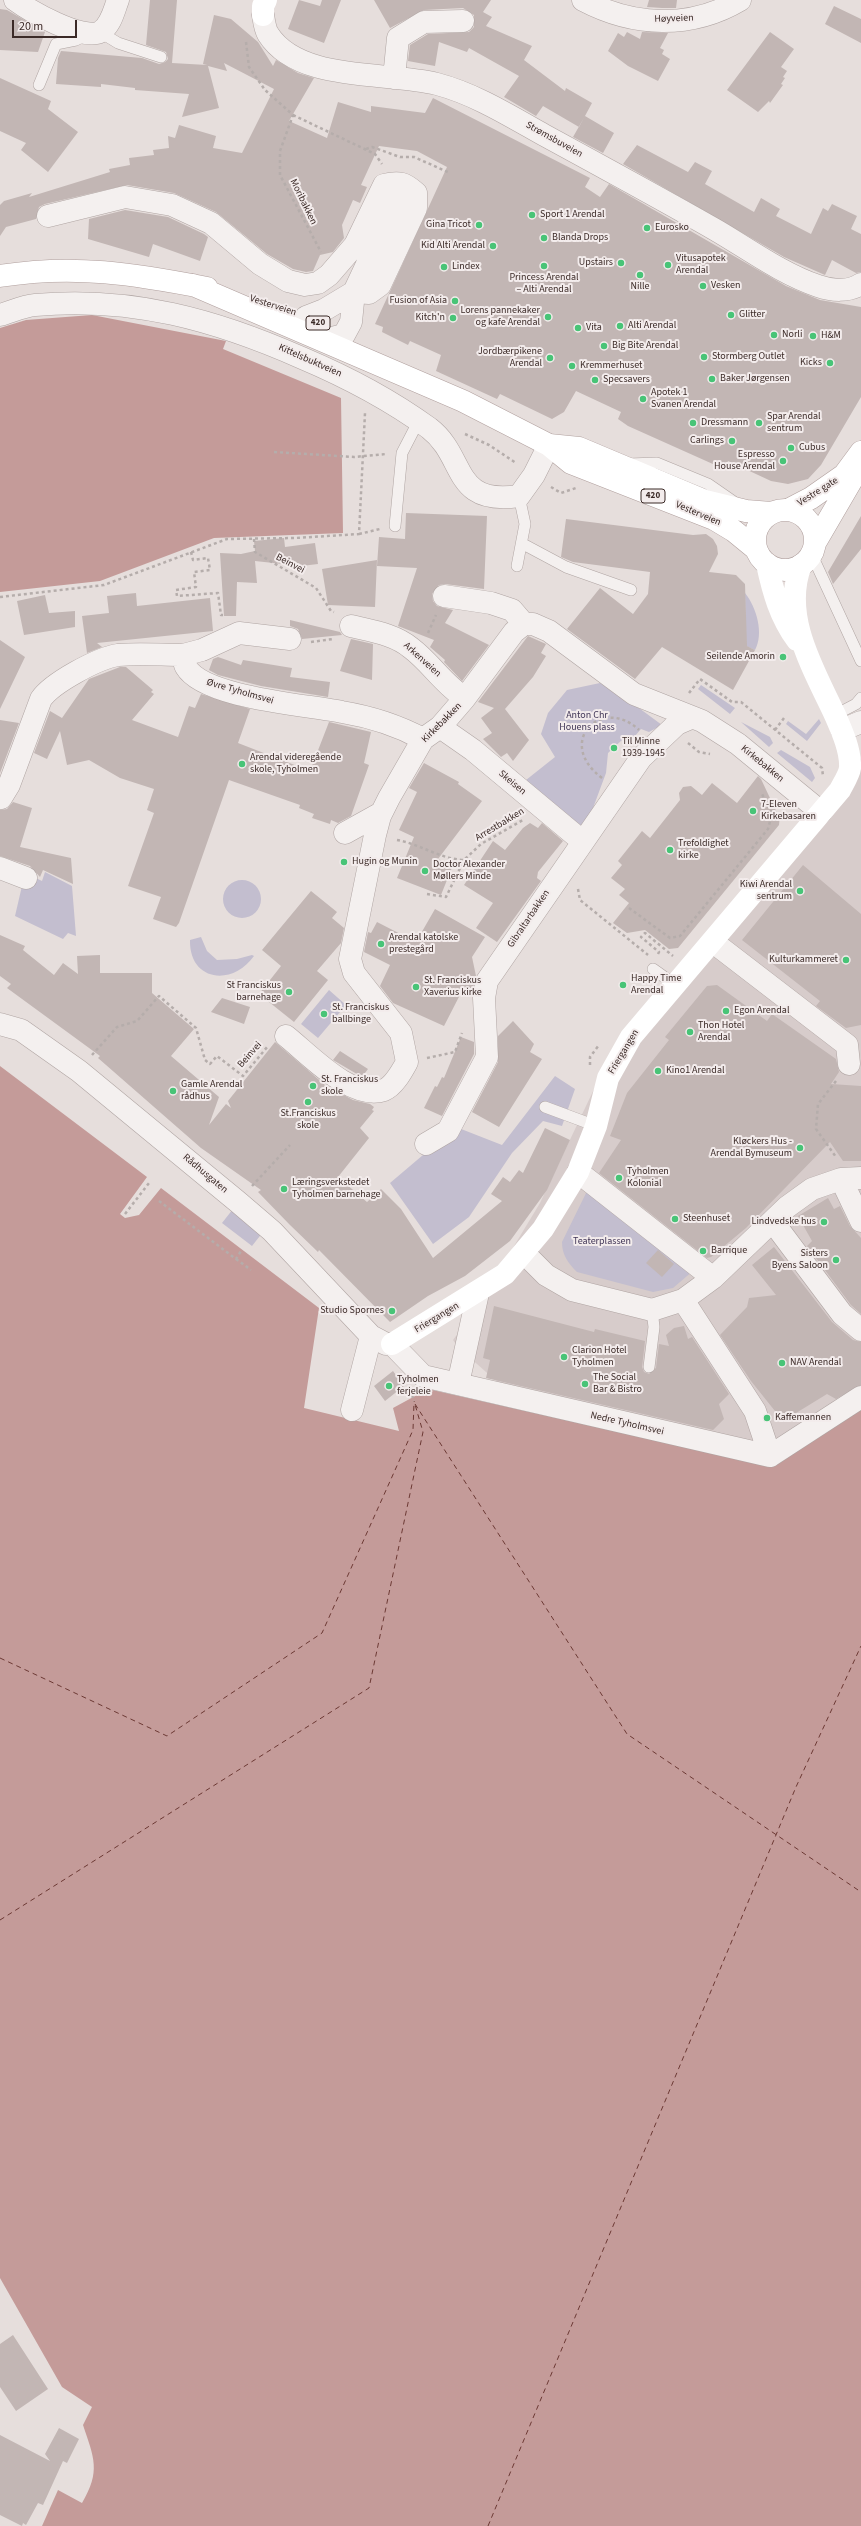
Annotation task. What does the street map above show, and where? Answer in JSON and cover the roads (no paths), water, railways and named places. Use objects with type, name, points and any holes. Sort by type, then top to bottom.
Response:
[{"type":"main road","name":"Vesterveien","points":[[0,276],[30,271],[94,270],[156,277],[231,292],[306,317],[370,362],[433,387],[549,445],[571,463],[714,519],[734,531],[762,557]]},
{"type":"main road","name":"Vesterveien","points":[[193,285],[334,338]]},
{"type":"main road","name":"Vesterveien","points":[[549,445],[579,448],[705,501],[746,511],[779,512]]},
{"type":"main road","name":"Vestre gate","points":[[779,512],[811,498],[844,475],[861,452]]},
{"type":"main road","name":"Vestre gate","points":[[809,554],[861,463]]},
{"type":"main road","points":[[779,512],[757,529],[755,541],[762,557],[775,599],[786,625],[806,652],[846,722]]},
{"type":"main road","name":"420","points":[[762,557],[784,570],[809,554],[811,525],[805,517],[779,512]]},
{"type":"main road","points":[[806,652],[794,596],[796,578],[809,554]]},
{"type":"main road","name":"Friergangen","points":[[392,1344],[478,1294],[505,1274],[543,1229],[578,1172],[596,1126],[608,1078],[631,1037],[674,984],[713,942],[840,790],[850,768],[846,722]]},
{"type":"street","points":[[15,0],[36,15],[94,33],[108,25],[118,0]]},
{"type":"street","name":"Høyveien","points":[[583,0],[610,12],[631,18],[666,22],[697,19],[725,9],[740,0]]},
{"type":"street","name":"Strømsbuveien","points":[[264,7],[268,34],[283,50],[297,59],[325,69],[436,84],[465,94],[676,207],[793,275],[819,286],[842,290],[861,284]]},
{"type":"street","points":[[394,78],[398,38],[424,22],[463,21]]},
{"type":"street","points":[[48,216],[125,197],[172,205],[211,223],[260,264],[288,281],[305,285],[318,283],[329,275],[355,245],[384,185],[396,182],[406,184],[416,193],[416,208],[380,284],[369,293],[354,292],[324,310],[306,317]]},
{"type":"street","points":[[334,338],[351,322],[354,292],[402,190]]},
{"type":"street","name":"Kittelsbuktveien","points":[[0,315],[34,305],[91,304],[147,309],[208,321],[266,342],[366,386],[430,429],[444,444],[466,482],[474,490],[492,497],[519,496]]},
{"type":"street","points":[[519,496],[534,476],[549,445]]},
{"type":"street","points":[[444,596],[491,603],[512,610],[524,624]]},
{"type":"street","name":"Kirkebakken","points":[[286,1036],[349,1087],[368,1092],[385,1089],[400,1075],[407,1062],[401,1034],[354,973],[350,959],[381,813],[432,733],[465,698],[514,632],[524,624],[533,624],[549,631],[634,694],[691,718],[702,721],[738,744],[822,812]]},
{"type":"street","name":"Arkenveien","points":[[351,626],[396,638],[415,651],[456,693],[465,698]]},
{"type":"street","points":[[1,798],[9,785],[41,699],[47,691],[73,674],[117,655],[183,655],[202,650],[239,633],[290,639]]},
{"type":"street","name":"Øvre Tyholmsvei","points":[[183,655],[186,667],[200,680],[258,699],[343,712],[432,733]]},
{"type":"street","name":"Gibraltarbakken","points":[[426,1144],[448,1131],[487,1057],[484,998],[488,981],[582,841],[641,758],[677,724],[691,718]]},
{"type":"street","name":"Skeisen","points":[[432,733],[473,750],[582,841]]},
{"type":"street","points":[[345,833],[381,813]]},
{"type":"street","points":[[0,868],[26,878]]},
{"type":"street","points":[[713,942],[847,1045],[849,1064]]},
{"type":"street","name":"Rådhusgaten","points":[[0,1024],[21,1030],[79,1071],[272,1231],[371,1336],[386,1344],[392,1344]]},
{"type":"street","points":[[578,1172],[713,1278]]},
{"type":"street","points":[[524,1253],[546,1275],[572,1290],[652,1310],[683,1300],[713,1278],[787,1207],[812,1189],[851,1178],[861,1221]]},
{"type":"street","points":[[773,1222],[842,1314],[861,1330]]},
{"type":"street","points":[[458,1384],[478,1294]]},
{"type":"street","points":[[683,1300],[755,1411],[770,1456],[861,1397]]},
{"type":"street","points":[[352,1410],[371,1336]]},
{"type":"street","name":"Nedre Tyholmsvei","points":[[392,1344],[423,1376],[770,1456]]},
{"type":"lane","points":[[39,85],[56,44],[76,40],[94,33],[118,43],[161,57]]},
{"type":"lane","points":[[395,526],[402,453],[418,422]]},
{"type":"lane","points":[[518,566],[523,544],[525,524],[519,496]]},
{"type":"lane","points":[[523,544],[566,566],[631,590]]},
{"type":"lane","points":[[809,554],[861,661]]},
{"type":"lane","points":[[846,722],[861,698]]},
{"type":"lane","points":[[653,968],[674,984]]},
{"type":"lane","points":[[545,1107],[596,1126]]},
{"type":"lane","points":[[649,1367],[654,1327],[652,1310]]},
{"type":"place","name":"Sport 1 Arendal","points":[[532,215]]},
{"type":"place","name":"Gina Tricot","points":[[479,225]]},
{"type":"place","name":"Eurosko","points":[[647,228]]},
{"type":"place","name":"Blanda Drops","points":[[544,238]]},
{"type":"place","name":"Kid Alti Arendal","points":[[493,246]]},
{"type":"place","name":"Upstairs","points":[[621,263]]},
{"type":"place","name":"Vitusapotek Arendal","points":[[668,265]]},
{"type":"place","name":"Princess Arendal – Alti Arendal","points":[[544,266]]},
{"type":"place","name":"Lindex","points":[[444,267]]},
{"type":"place","name":"Nille","points":[[640,275]]},
{"type":"place","name":"Vesken","points":[[703,286]]},
{"type":"place","name":"Fusion of Asia","points":[[455,301]]},
{"type":"place","name":"Glitter","points":[[731,315]]},
{"type":"place","name":"Lorens pannekaker og kafe Arendal","points":[[548,317]]},
{"type":"place","name":"Kitch'n","points":[[453,318]]},
{"type":"place","name":"Alti Arendal","points":[[620,326]]},
{"type":"place","name":"Vita","points":[[578,328]]},
{"type":"place","name":"Norli","points":[[774,335]]},
{"type":"place","name":"H&M","points":[[813,336]]},
{"type":"place","name":"Big Bite Arendal","points":[[604,346]]},
{"type":"place","name":"Stormberg Outlet","points":[[704,357]]},
{"type":"place","name":"Jordbærpikene Arendal","points":[[550,358]]},
{"type":"place","name":"Kicks","points":[[830,363]]},
{"type":"place","name":"Kremmerhuset","points":[[572,366]]},
{"type":"place","name":"Baker Jørgensen","points":[[712,379]]},
{"type":"place","name":"Specsavers","points":[[595,380]]},
{"type":"place","name":"Apotek 1 Svanen Arendal","points":[[643,399]]},
{"type":"place","name":"Dressmann","points":[[693,423]]},
{"type":"place","name":"Spar Arendal sentrum","points":[[759,423]]},
{"type":"place","name":"Carlings","points":[[732,441]]},
{"type":"place","name":"Cubus","points":[[791,448]]},
{"type":"place","name":"Espresso House Arendal","points":[[783,461]]},
{"type":"place","name":"Seilende Amorin","points":[[783,657]]},
{"type":"place","name":"Til Minne 1939-1945","points":[[614,748]]},
{"type":"place","name":"Arendal videregående skole, Tyholmen","points":[[242,764]]},
{"type":"place","name":"7-Eleven Kirkebasaren","points":[[753,811]]},
{"type":"place","name":"Trefoldighet kirke","points":[[670,850]]},
{"type":"place","name":"Hugin og Munin","points":[[344,862]]},
{"type":"place","name":"Doctor Alexander Møllers Minde","points":[[425,871]]},
{"type":"place","name":"Kiwi Arendal sentrum","points":[[800,891]]},
{"type":"place","name":"Arendal katolske prestegård","points":[[381,944]]},
{"type":"place","name":"Kulturkammeret","points":[[846,960]]},
{"type":"place","name":"Happy Time Arendal","points":[[623,985]]},
{"type":"place","name":"St. Franciskus Xaverius kirke","points":[[416,987]]},
{"type":"place","name":"St Franciskus barnehage","points":[[289,992]]},
{"type":"place","name":"Egon Arendal","points":[[726,1011]]},
{"type":"place","name":"St. Franciskus ballbinge","points":[[324,1014]]},
{"type":"place","name":"Thon Hotel Arendal","points":[[690,1032]]},
{"type":"place","name":"Kino1 Arendal","points":[[658,1071]]},
{"type":"place","name":"St. Franciskus skole","points":[[313,1086]]},
{"type":"place","name":"Gamle Arendal rådhus","points":[[173,1091]]},
{"type":"place","name":"St.Franciskus skole","points":[[308,1102]]},
{"type":"place","name":"Kløckers Hus - Arendal Bymuseum","points":[[800,1148]]},
{"type":"place","name":"Tyholmen Kolonial","points":[[619,1178]]},
{"type":"place","name":"Læringsverkstedet Tyholmen barnehage","points":[[284,1189]]},
{"type":"place","name":"Steenhuset","points":[[675,1219]]},
{"type":"place","name":"Lindvedske hus","points":[[824,1222]]},
{"type":"place","name":"Barrique","points":[[703,1251]]},
{"type":"place","name":"Sisters Byens Saloon","points":[[836,1260]]},
{"type":"place","name":"Studio Spornes","points":[[392,1311]]},
{"type":"place","name":"Clarion Hotel Tyholmen","points":[[564,1357]]},
{"type":"place","name":"NAV Arendal","points":[[782,1363]]},
{"type":"place","name":"The Social Bar & Bistro","points":[[585,1384]]},
{"type":"place","name":"Tyholmen ferjeleie","points":[[389,1386]]},
{"type":"place","name":"Kaffemannen","points":[[767,1418]]},
{"type":"park label","name":"Anton Chr Houens plass","points":[[587,722]]},
{"type":"park label","name":"Teaterplassen","points":[[602,1242]]}]
